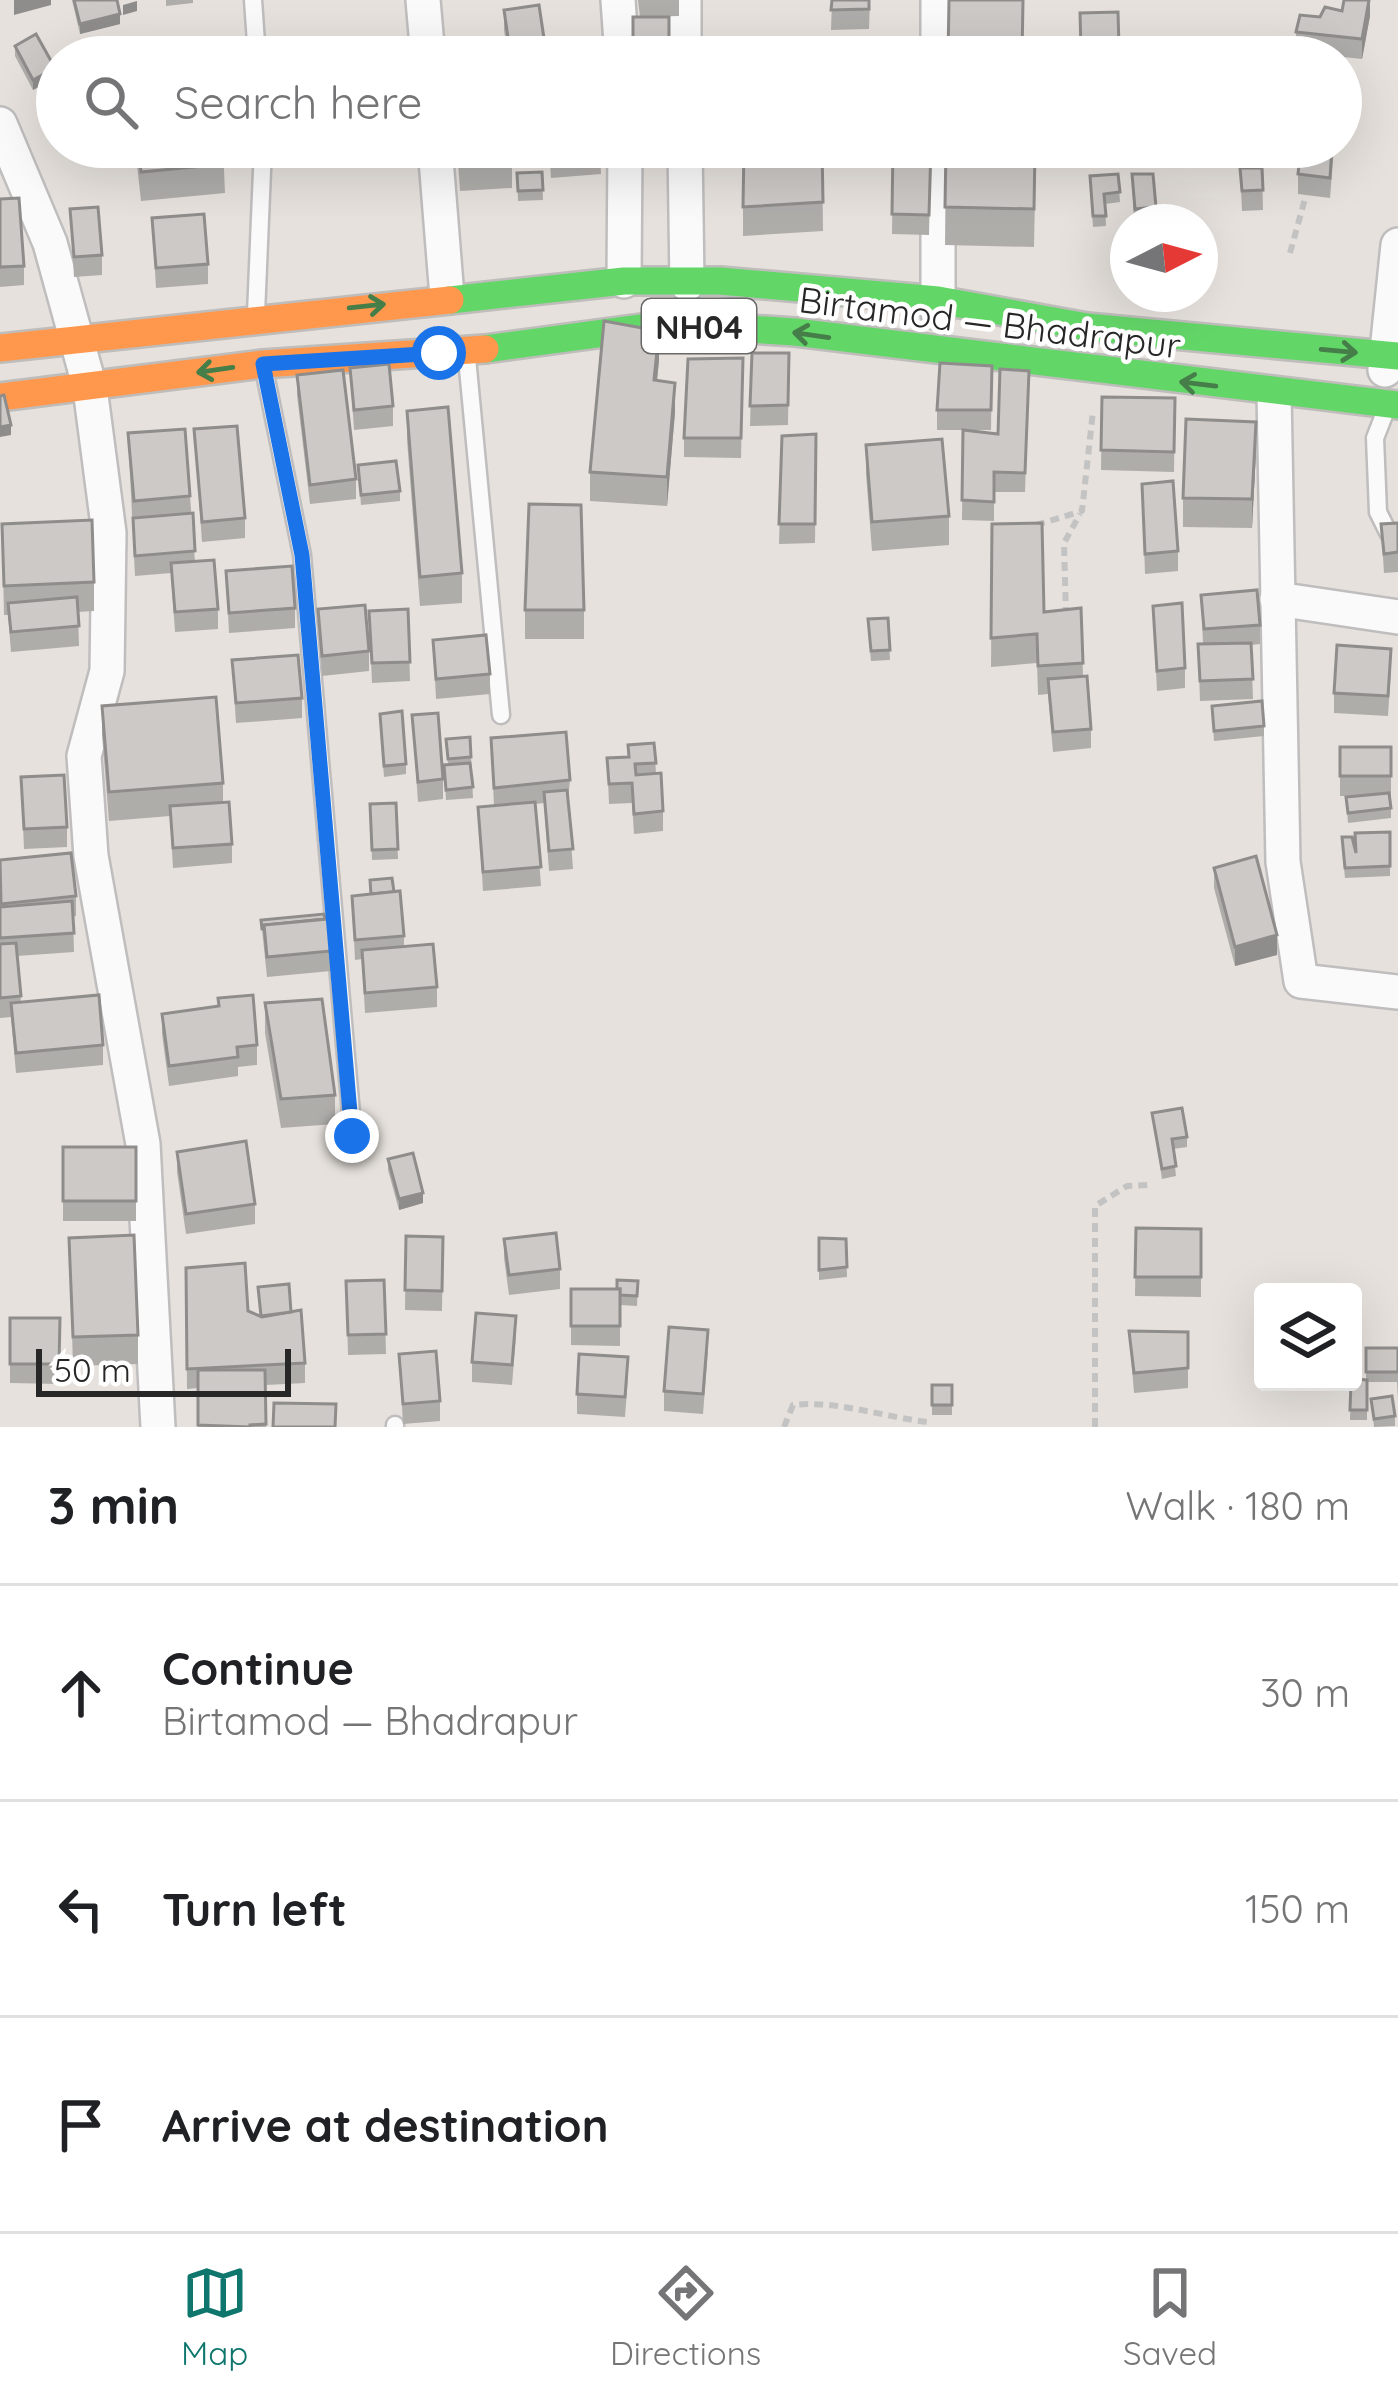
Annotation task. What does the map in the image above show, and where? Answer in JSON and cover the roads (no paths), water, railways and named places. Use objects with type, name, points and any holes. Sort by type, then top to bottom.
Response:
[{"type":"main road","name":"Birtamod — Bhadrapur","points":[[0,348],[624,281],[720,281],[938,300],[1088,327],[1392,356]]},
{"type":"main road","name":"Birtamod — Bhadrapur","points":[[0,397],[263,364],[464,352],[609,328],[671,324],[796,332],[1274,394],[1391,403]]},
{"type":"street","points":[[423,0],[426,36]]},
{"type":"street","points":[[618,0],[621,36]]},
{"type":"street","points":[[684,0],[684,36]]},
{"type":"street","points":[[938,0],[938,36]]},
{"type":"street","points":[[0,124],[50,243],[90,388],[109,533],[106,671],[84,756],[89,836],[142,1144],[158,1427]]},
{"type":"street","points":[[437,168],[447,298]]},
{"type":"street","points":[[624,281],[626,168]]},
{"type":"street","points":[[685,168],[687,284]]},
{"type":"street","points":[[936,353],[938,168]]},
{"type":"street","points":[[1391,403],[1398,244]]},
{"type":"street","points":[[1274,394],[1283,862],[1301,981],[1398,992]]},
{"type":"street","points":[[1277,599],[1398,617]]},
{"type":"lane","points":[[253,0],[256,36]]},
{"type":"lane","points":[[262,168],[256,317],[302,555],[352,1136]]},
{"type":"lane","points":[[464,352],[472,371],[501,715]]},
{"type":"lane","points":[[1389,534],[1378,512],[1375,438],[1391,403]]}]
